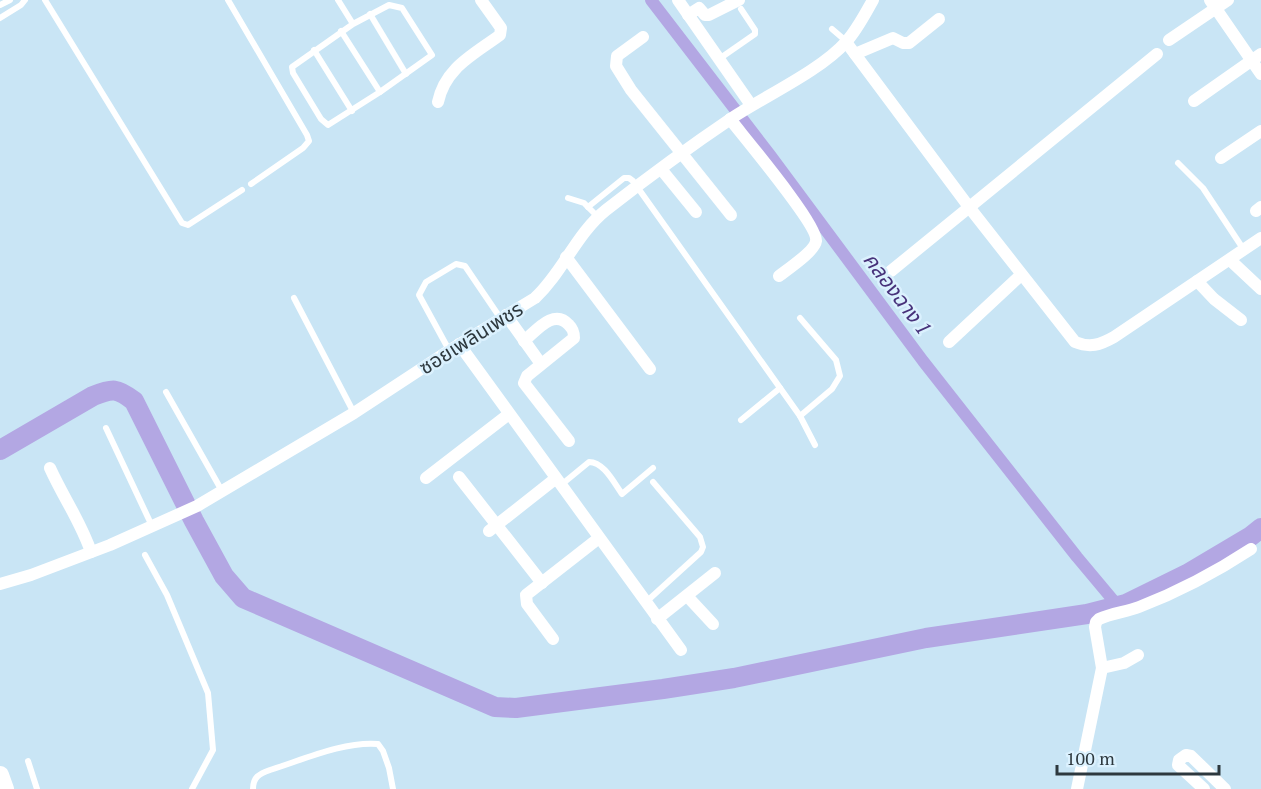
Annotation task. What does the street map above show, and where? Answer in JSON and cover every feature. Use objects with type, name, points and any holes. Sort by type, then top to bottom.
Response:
[{"type":"main road","points":[[0,775],[5,789]]},
{"type":"street","points":[[438,102],[443,84],[452,71],[500,35],[501,31],[481,0]]},
{"type":"street","points":[[678,0],[719,59],[738,113],[804,214],[817,238],[811,249],[779,276]]},
{"type":"street","name":"ซอยเพลินเพชร","points":[[0,584],[91,552],[197,506],[354,413],[541,293],[578,239],[598,217],[738,113],[822,62],[846,42],[873,0]]},
{"type":"street","points":[[1169,40],[1213,4],[1228,0]]},
{"type":"street","points":[[688,15],[700,4],[705,15],[740,4]]},
{"type":"street","points":[[1213,4],[1256,58],[1261,74]]},
{"type":"street","points":[[855,54],[893,38],[903,44],[909,43],[939,20]]},
{"type":"street","points":[[643,37],[620,52],[616,66],[631,90],[680,154],[731,215]]},
{"type":"street","points":[[846,42],[1021,276],[1075,342],[1091,346],[1114,338],[1261,238]]},
{"type":"street","points":[[891,271],[1157,54]]},
{"type":"street","points":[[1194,101],[1256,58]]},
{"type":"street","points":[[1221,158],[1261,131]]},
{"type":"street","points":[[661,169],[696,212]]},
{"type":"street","points":[[566,257],[650,369]]},
{"type":"street","points":[[1230,260],[1261,290]]},
{"type":"street","points":[[949,342],[1021,276]]},
{"type":"street","points":[[1197,281],[1214,299],[1241,320]]},
{"type":"street","points":[[503,317],[541,364]]},
{"type":"street","points":[[524,341],[557,317],[563,319],[572,328],[574,338],[527,376],[524,383],[569,441]]},
{"type":"street","points":[[454,347],[509,414],[681,650]]},
{"type":"street","points":[[426,478],[509,414]]},
{"type":"street","points":[[50,468],[63,497],[73,510],[91,552]]},
{"type":"street","points":[[459,477],[493,527],[542,583]]},
{"type":"street","points":[[493,527],[558,482]]},
{"type":"street","points":[[553,639],[525,600],[526,595],[599,538]]},
{"type":"street","points":[[1077,789],[1102,668],[1096,622],[1099,619],[1132,610],[1175,591],[1228,564],[1251,549]]},
{"type":"street","points":[[657,619],[715,573]]},
{"type":"street","points":[[687,596],[712,624]]},
{"type":"street","points":[[1102,668],[1124,663],[1138,655]]},
{"type":"street","points":[[1204,789],[1178,765],[1179,760],[1185,755],[1191,756],[1226,789]]},
{"type":"lane","points":[[0,5],[10,0]]},
{"type":"lane","points":[[0,18],[25,0]]},
{"type":"lane","points":[[45,0],[182,223],[188,225],[242,190]]},
{"type":"lane","points":[[228,0],[309,141],[303,148],[251,184]]},
{"type":"lane","points":[[338,0],[352,24]]},
{"type":"lane","points":[[719,59],[755,34],[740,4]]},
{"type":"lane","points":[[389,5],[402,8],[431,53],[431,58],[332,124],[326,124],[293,74],[292,67],[352,24],[389,5]]},
{"type":"lane","points":[[370,14],[406,74]]},
{"type":"lane","points":[[832,29],[846,42]]},
{"type":"lane","points":[[341,32],[380,92]]},
{"type":"lane","points":[[314,50],[352,111]]},
{"type":"lane","points":[[1178,163],[1203,188],[1244,250]]},
{"type":"lane","points":[[588,207],[626,177],[638,186],[742,337],[800,416],[815,446]]},
{"type":"lane","points":[[568,198],[579,200],[598,217]]},
{"type":"lane","points":[[454,347],[419,295],[426,282],[456,264],[465,266],[503,317]]},
{"type":"lane","points":[[294,298],[354,413]]},
{"type":"lane","points":[[800,318],[836,360],[840,376],[832,389],[800,416]]},
{"type":"lane","points":[[741,420],[780,388]]},
{"type":"lane","points":[[166,392],[223,491]]},
{"type":"lane","points":[[106,428],[152,526]]},
{"type":"lane","points":[[558,482],[589,462],[595,462],[601,466],[622,494],[653,468]]},
{"type":"lane","points":[[645,602],[701,552],[703,547],[700,537],[653,482]]},
{"type":"lane","points":[[145,555],[167,595],[208,693],[213,750],[192,789]]},
{"type":"lane","points":[[253,789],[253,782],[258,774],[353,746],[378,744],[383,751],[393,789]]},
{"type":"lane","points":[[28,762],[37,789]]},
{"type":"waterway","name":"คลองฉาง 1","points":[[651,0],[923,361],[1118,606]]},
{"type":"waterway","points":[[0,450],[93,396],[110,391],[123,394],[134,401],[224,576],[243,598],[495,707],[516,708],[734,678],[926,638],[1087,614],[1126,604],[1187,574],[1261,528]]}]
